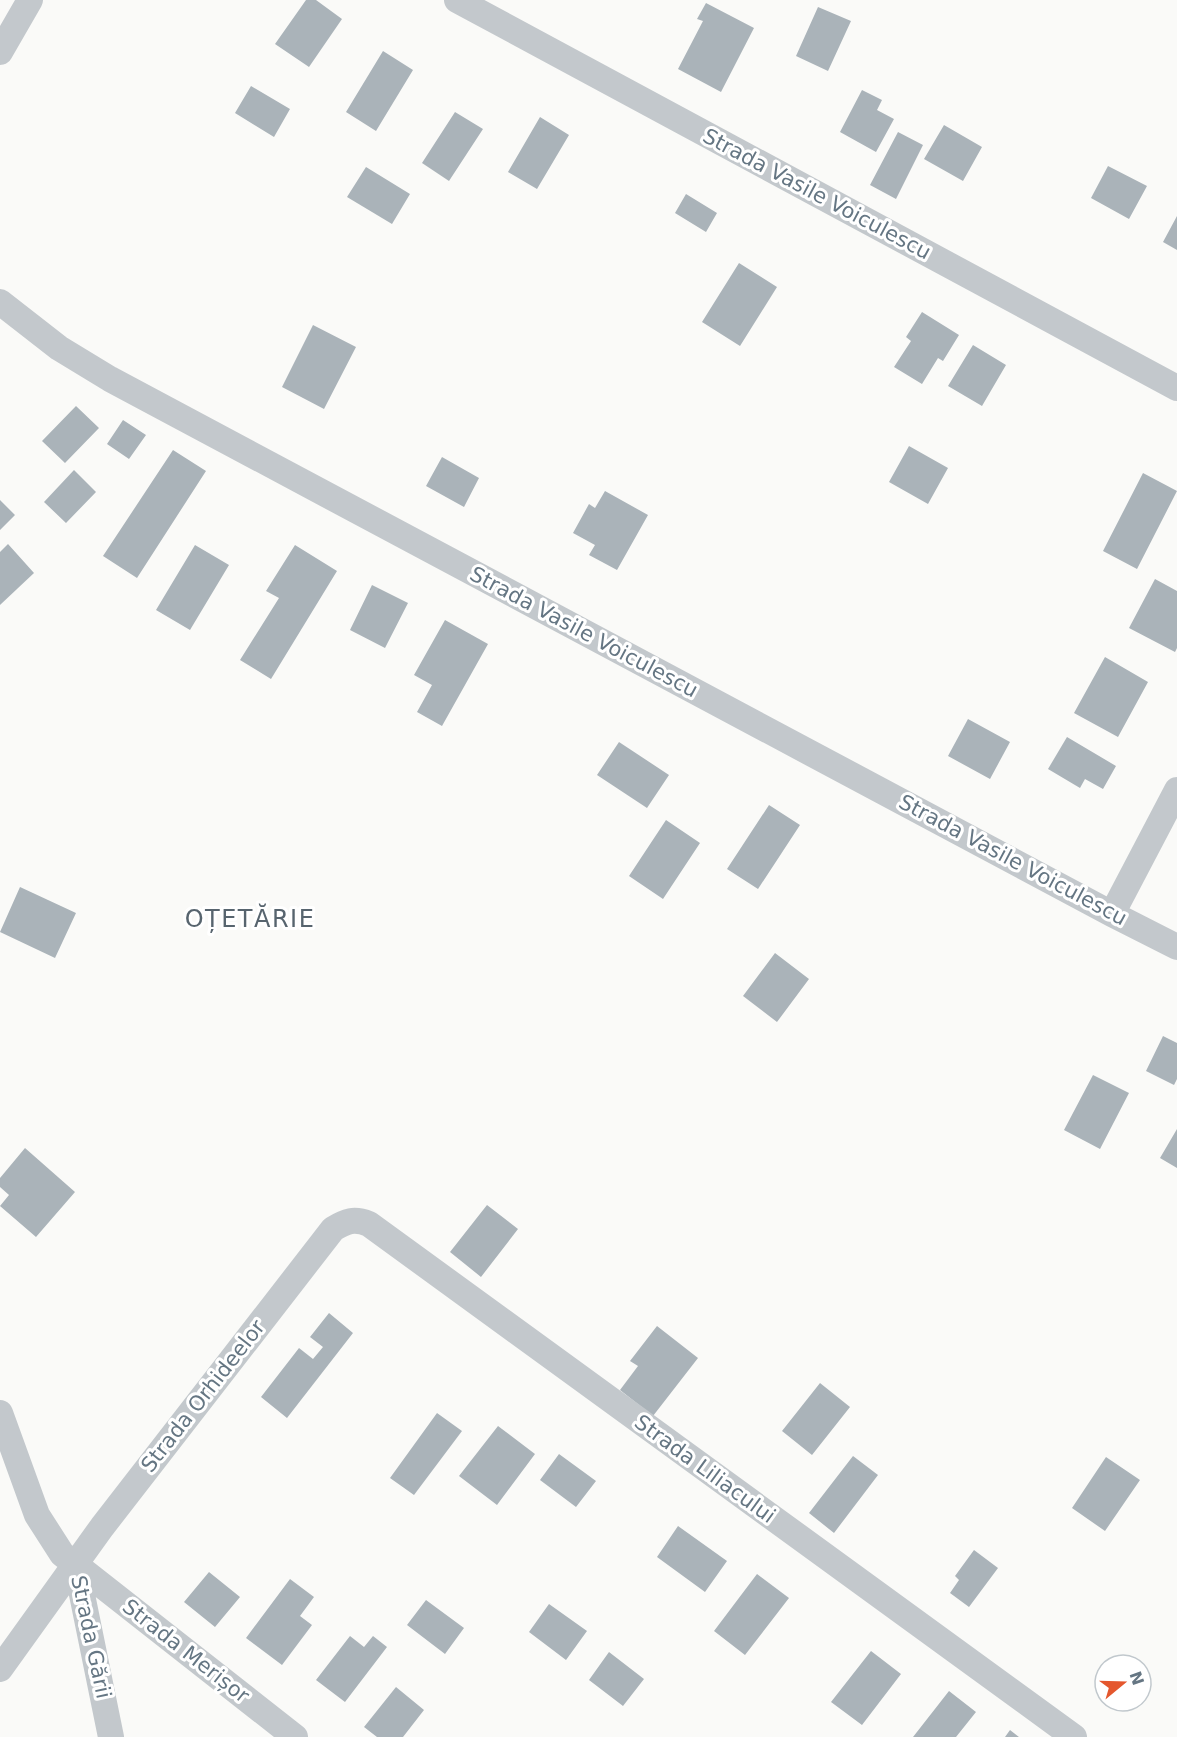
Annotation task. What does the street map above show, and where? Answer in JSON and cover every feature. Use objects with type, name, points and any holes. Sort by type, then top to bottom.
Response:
[{"type":"street","points":[[0,52],[30,0]]},
{"type":"street","name":"Strada Vasile Voiculescu","points":[[457,0],[1177,388]]},
{"type":"street","name":"Strada Vasile Voiculescu","points":[[0,302],[59,348],[110,379],[1177,947]]},
{"type":"street","points":[[1112,914],[1177,790]]},
{"type":"street","name":"Strada Liliacului","points":[[333,1229],[351,1220],[369,1224],[1074,1737]]},
{"type":"street","name":"Strada Orhideelor","points":[[0,1669],[147,1468],[333,1229]]},
{"type":"street","name":"Strada Gării","points":[[0,1413],[37,1515],[62,1554],[76,1565],[111,1737]]},
{"type":"street","name":"Strada Merișor","points":[[76,1565],[295,1737]]},
{"type":"building","points":[[306,0],[316,0],[342,19],[309,67],[275,44]]},
{"type":"building","points":[[706,3],[754,28],[721,92],[678,69],[703,21],[697,19]]},
{"type":"building","points":[[818,7],[851,21],[828,71],[796,56]]},
{"type":"building","points":[[383,51],[413,70],[376,131],[346,112]]},
{"type":"building","points":[[251,86],[290,109],[274,137],[235,113]]},
{"type":"building","points":[[862,90],[882,100],[877,110],[894,119],[876,152],[840,132]]},
{"type":"building","points":[[455,112],[483,129],[449,181],[422,163]]},
{"type":"building","points":[[540,117],[569,135],[537,189],[508,172]]},
{"type":"building","points":[[944,125],[982,147],[963,181],[924,159]]},
{"type":"building","points":[[898,132],[923,145],[896,199],[870,185]]},
{"type":"building","points":[[1108,166],[1147,186],[1129,219],[1091,198]]},
{"type":"building","points":[[366,167],[410,194],[392,224],[347,197]]},
{"type":"building","points":[[686,194],[717,213],[706,232],[675,213]]},
{"type":"building","points":[[1177,216],[1177,250],[1163,242]]},
{"type":"building","points":[[739,263],[777,287],[740,346],[702,322]]},
{"type":"building","points":[[922,312],[959,335],[943,361],[938,358],[922,384],[894,367],[911,341],[906,337]]},
{"type":"building","points":[[313,325],[356,347],[324,409],[282,387]]},
{"type":"building","points":[[973,345],[1006,365],[982,406],[948,386]]},
{"type":"building","points":[[76,406],[99,428],[65,463],[42,441]]},
{"type":"building","points":[[123,420],[146,435],[129,459],[107,444]]},
{"type":"building","points":[[909,446],[948,468],[928,504],[889,482]]},
{"type":"building","points":[[173,450],[206,471],[137,578],[103,556]]},
{"type":"building","points":[[442,457],[479,478],[464,507],[426,486]]},
{"type":"building","points":[[74,470],[96,492],[66,523],[44,502]]},
{"type":"building","points":[[1143,473],[1177,491],[1137,569],[1103,551]]},
{"type":"building","points":[[605,491],[648,515],[617,570],[589,555],[595,545],[573,533],[589,504],[595,508]]},
{"type":"building","points":[[0,500],[15,515],[0,530]]},
{"type":"building","points":[[8,544],[34,573],[0,605],[0,552]]},
{"type":"building","points":[[195,545],[229,565],[190,630],[156,610]]},
{"type":"building","points":[[295,545],[337,571],[271,679],[240,660],[279,598],[266,591]]},
{"type":"building","points":[[1155,579],[1177,591],[1177,648],[1175,652],[1129,628]]},
{"type":"building","points":[[372,585],[408,603],[385,648],[350,630]]},
{"type":"building","points":[[445,620],[488,644],[442,726],[417,712],[432,685],[414,675]]},
{"type":"building","points":[[1105,657],[1148,682],[1118,737],[1074,713]]},
{"type":"building","points":[[968,719],[1010,742],[990,779],[948,756]]},
{"type":"building","points":[[1067,737],[1116,766],[1103,789],[1085,779],[1080,788],[1048,769]]},
{"type":"building","points":[[619,742],[669,775],[647,808],[597,775]]},
{"type":"building","points":[[769,805],[800,825],[758,889],[727,869]]},
{"type":"building","points":[[666,820],[700,843],[663,899],[629,876]]},
{"type":"building","points":[[20,887],[76,913],[55,958],[0,932]]},
{"type":"building","points":[[775,953],[809,979],[777,1022],[743,996]]},
{"type":"building","points":[[1163,1036],[1177,1043],[1177,1079],[1174,1085],[1146,1071]]},
{"type":"building","points":[[1093,1075],[1129,1093],[1100,1149],[1064,1130]]},
{"type":"building","points":[[1177,1129],[1177,1168],[1160,1158]]},
{"type":"building","points":[[25,1148],[75,1192],[36,1237],[0,1206],[9,1195],[0,1187],[0,1178]]},
{"type":"building","points":[[487,1205],[518,1229],[481,1277],[450,1252]]},
{"type":"building","points":[[329,1313],[353,1333],[287,1418],[261,1397],[299,1348],[313,1359],[323,1347],[310,1337]]},
{"type":"building","points":[[657,1326],[698,1358],[653,1416],[620,1390],[638,1366],[630,1361]]},
{"type":"building","points":[[820,1383],[850,1407],[812,1455],[782,1431]]},
{"type":"building","points":[[437,1413],[462,1431],[414,1495],[390,1478]]},
{"type":"building","points":[[498,1426],[535,1454],[497,1505],[459,1476]]},
{"type":"building","points":[[559,1454],[596,1481],[576,1507],[540,1480]]},
{"type":"building","points":[[853,1456],[878,1475],[834,1533],[809,1513]]},
{"type":"building","points":[[1106,1457],[1140,1480],[1105,1531],[1072,1508]]},
{"type":"building","points":[[678,1526],[727,1561],[705,1592],[657,1557]]},
{"type":"building","points":[[974,1550],[998,1568],[969,1607],[950,1593],[959,1580],[955,1576]]},
{"type":"building","points":[[209,1572],[240,1597],[215,1627],[184,1602]]},
{"type":"building","points":[[757,1574],[789,1598],[745,1655],[714,1631]]},
{"type":"building","points":[[290,1579],[314,1597],[300,1616],[312,1625],[282,1665],[246,1638]]},
{"type":"building","points":[[426,1600],[464,1628],[445,1654],[407,1625]]},
{"type":"building","points":[[549,1604],[587,1631],[566,1660],[529,1632]]},
{"type":"building","points":[[350,1636],[364,1647],[373,1636],[387,1647],[345,1702],[316,1680]]},
{"type":"building","points":[[871,1651],[901,1674],[862,1725],[831,1702]]},
{"type":"building","points":[[609,1652],[644,1679],[623,1706],[589,1680]]},
{"type":"building","points":[[396,1687],[424,1710],[403,1737],[377,1737],[364,1727]]},
{"type":"building","points":[[949,1691],[976,1712],[956,1737],[913,1737]]},
{"type":"building","points":[[1010,1730],[1019,1737],[1005,1737]]},
{"type":"district","name":"OȚETĂRIE","points":[[250,919]]}]
